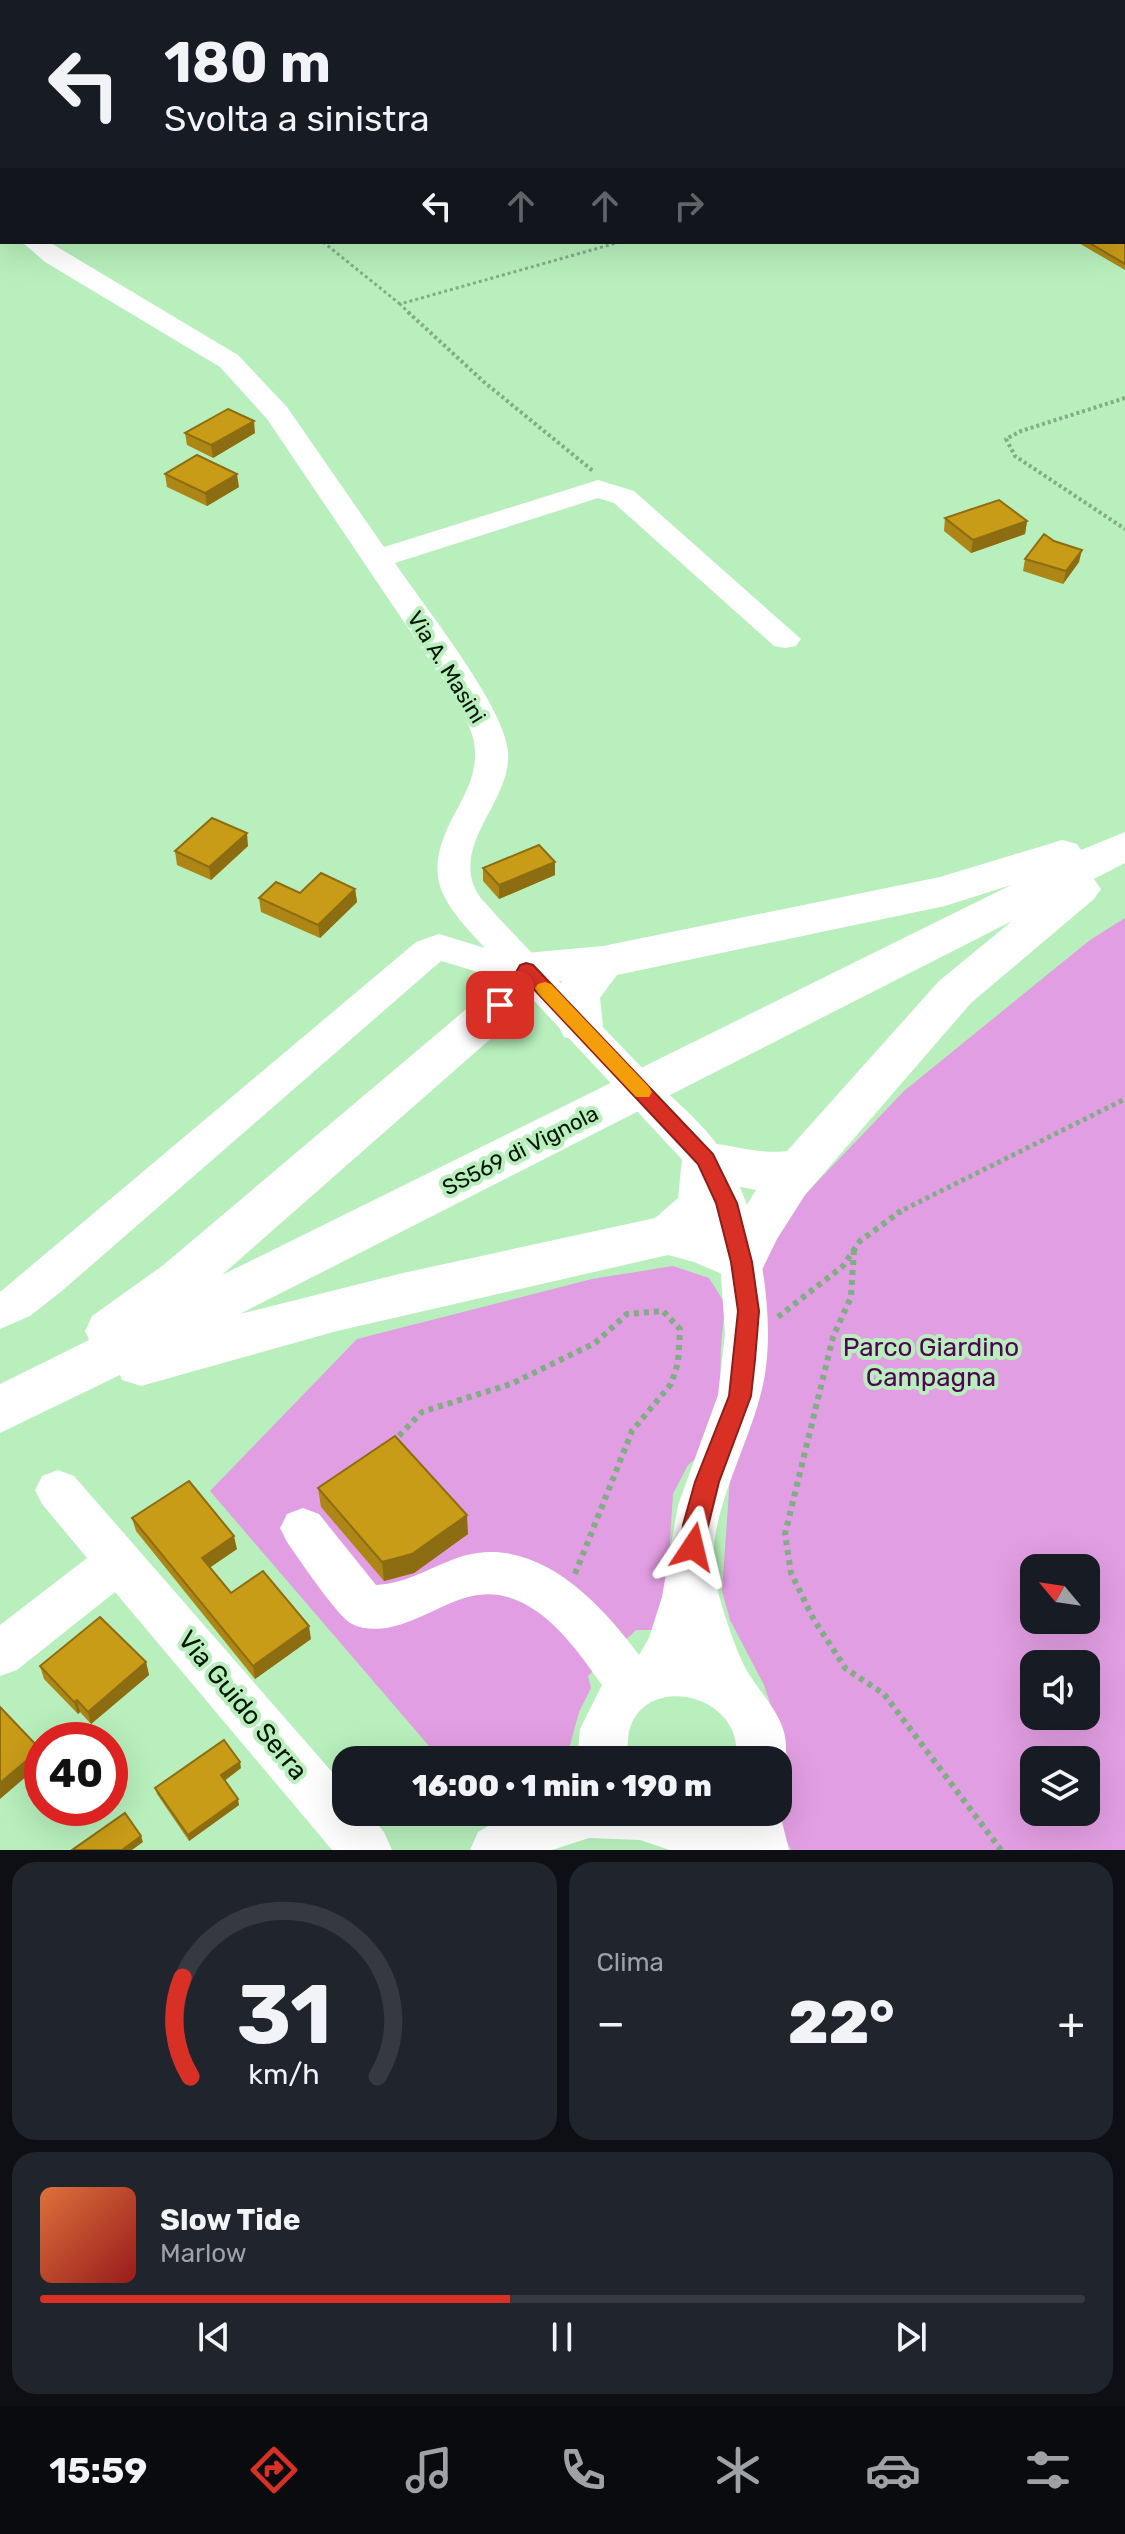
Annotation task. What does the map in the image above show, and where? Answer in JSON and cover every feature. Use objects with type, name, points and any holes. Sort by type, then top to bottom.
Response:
[{"type":"highway","points":[[6,1407],[180,1281],[513,994],[523,965],[564,968],[603,962],[945,891],[1125,834]]},
{"type":"highway","name":"SS569 di Vignola","points":[[6,1407],[1125,846]]},
{"type":"highway","points":[[668,1235],[707,1245],[741,1262],[774,1201],[955,992],[1073,894],[1125,858]]},
{"type":"highway","points":[[580,1025],[576,1014],[577,993],[603,962]]},
{"type":"highway","points":[[486,1015],[521,1010],[545,1011],[580,1025]]},
{"type":"highway","points":[[6,1407],[229,1336],[417,1290],[668,1235],[685,1225],[704,1202],[708,1177],[706,1159],[753,1172],[784,1172],[802,1166]]},
{"type":"street","name":"Via A. Masini","points":[[37,244],[229,361],[277,413],[474,702],[488,736],[492,753],[491,771],[454,854],[455,884],[482,923],[706,1159],[727,1203],[749,1311],[740,1396],[703,1496],[695,1525],[691,1570],[665,1659],[610,1713],[601,1746]]},
{"type":"street","points":[[377,559],[598,489],[624,497],[785,639]]},
{"type":"street","points":[[0,1312],[48,1278],[429,951],[439,947],[498,965],[523,965]]},
{"type":"street","name":"Via Guido Serra","points":[[58,1490],[366,1850]]},
{"type":"street","points":[[303,1528],[365,1607],[398,1604],[442,1585],[488,1572],[529,1581],[562,1604],[642,1682]]},
{"type":"street","points":[[0,1654],[120,1560]]},
{"type":"street","name":"Via A. Masini","points":[[691,1570],[708,1633],[731,1691]]},
{"type":"street","name":"Via A. Masini","points":[[642,1682],[693,1674],[713,1680],[740,1696],[759,1730],[760,1746]]},
{"type":"street","points":[[758,1826],[763,1850]]},
{"type":"path","points":[[325,244],[400,304],[484,382],[599,476],[598,489]]},
{"type":"path","points":[[400,304],[613,244]]},
{"type":"path","points":[[1125,398],[1021,431],[1006,439],[1015,456],[1125,529]]},
{"type":"path","points":[[746,1335],[813,1292],[843,1266],[874,1229],[925,1198],[1125,1099]]},
{"type":"path","points":[[854,1250],[851,1297],[833,1337],[785,1534],[791,1573],[814,1620],[846,1669],[884,1694],[1001,1850]]},
{"type":"path","points":[[391,1444],[422,1412],[511,1384],[595,1343],[627,1314],[663,1311],[680,1329],[678,1363],[671,1384],[632,1431],[587,1549],[562,1604]]},
{"type":"green space","name":"Parco Giardino Campagna","points":[[1125,918],[1125,1850],[791,1850],[779,1826],[792,1826],[792,1746],[784,1746],[764,1685],[730,1620],[722,1591],[736,1392],[733,1270],[904,1091],[1090,940]]},
{"type":"green space","points":[[673,1266],[709,1278],[726,1305],[720,1370],[727,1434],[688,1465],[673,1494],[668,1570],[661,1610],[652,1630],[636,1630],[588,1676],[591,1688],[579,1712],[570,1746],[429,1746],[210,1491],[357,1339],[592,1279]]},
{"type":"building","points":[[1091,244],[1125,244],[1125,264]]},
{"type":"building","points":[[228,409],[254,421],[211,445],[185,433]]},
{"type":"building","points":[[197,455],[237,474],[205,493],[165,474]]},
{"type":"building","points":[[999,500],[1027,521],[973,540],[945,518]]},
{"type":"building","points":[[1044,534],[1054,541],[1082,550],[1066,571],[1025,559]]},
{"type":"building","points":[[212,818],[247,833],[209,867],[175,851]]},
{"type":"building","points":[[539,845],[555,862],[499,885],[483,868]]},
{"type":"building","points":[[321,873],[355,889],[318,925],[259,898],[276,882],[300,893]]},
{"type":"building","points":[[395,1436],[467,1515],[412,1554],[382,1562],[318,1488]]},
{"type":"building","points":[[189,1481],[234,1536],[202,1558],[231,1593],[263,1571],[309,1626],[253,1666],[132,1518]]},
{"type":"building","points":[[100,1617],[146,1662],[88,1712],[77,1700],[74,1702],[40,1666]]},
{"type":"building","points":[[0,1707],[24,1732],[24,1763],[0,1783]]},
{"type":"building","points":[[224,1740],[240,1762],[221,1775],[238,1799],[188,1835],[155,1788]]},
{"type":"building","points":[[128,1817],[141,1836],[122,1850],[72,1850],[106,1826],[128,1826]]},
{"type":"slow traffic","points":[[545,988],[643,1092]]},
{"type":"route","points":[[500,1005],[524,979],[526,969],[706,1159],[727,1203],[749,1311],[740,1396],[707,1482],[695,1525],[693,1547]]}]
